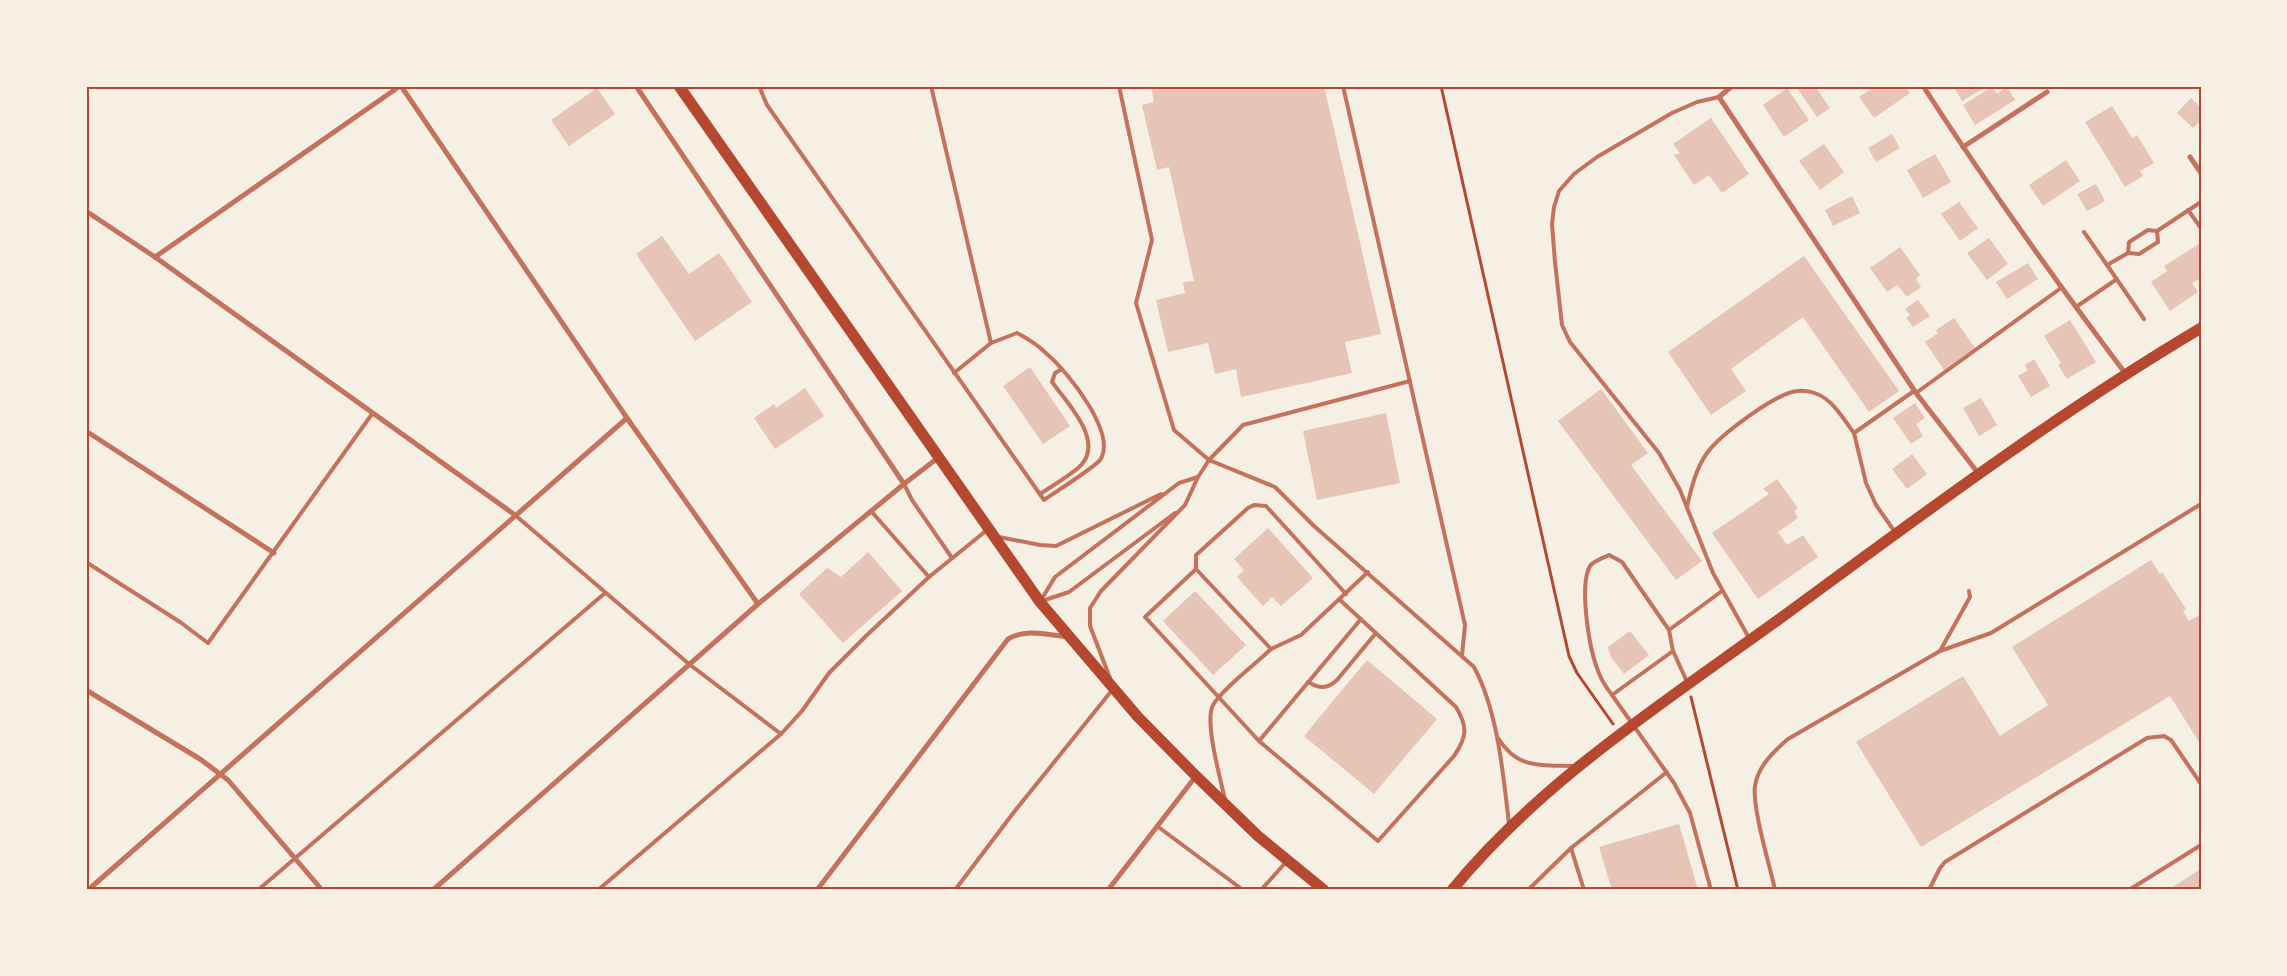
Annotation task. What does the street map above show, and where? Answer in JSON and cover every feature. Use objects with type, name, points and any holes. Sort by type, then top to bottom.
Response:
[{"type":"main road","points":[[679,86],[1040,602],[1068,637],[1113,689],[1227,807],[1324,890]]},
{"type":"main road","points":[[1452,890],[1510,829],[1580,766],[1634,724],[1978,474],[2125,373],[2201,328]]},
{"type":"street","points":[[155,257],[401,86],[627,418],[758,604]]},
{"type":"street","points":[[636,86],[904,484]]},
{"type":"street","points":[[1732,86],[1719,97],[1915,392],[1978,474]]},
{"type":"street","points":[[1923,86],[1963,148],[2061,288],[2125,373]]},
{"type":"street","points":[[1963,148],[2047,92]]},
{"type":"street","points":[[2190,157],[2201,173]]},
{"type":"street","points":[[86,210],[155,257],[515,515]]},
{"type":"street","points":[[88,890],[627,418]]},
{"type":"street","points":[[86,431],[274,552]]},
{"type":"street","points":[[432,890],[758,604],[871,510],[939,457]]},
{"type":"street","points":[[817,890],[1008,639],[1016,634],[1026,632],[1068,637]]},
{"type":"street","points":[[86,690],[200,759],[221,775],[255,810],[294,859],[322,890]]},
{"type":"street","points":[[1108,890],[1196,776]]},
{"type":"lane","points":[[760,86],[767,105],[954,373],[1044,500],[1100,460],[1103,448],[1102,434],[1086,402],[1062,369],[1037,345],[1017,333],[992,344],[954,373]]},
{"type":"lane","points":[[931,86],[992,344]]},
{"type":"lane","points":[[1119,86],[1152,240],[1136,304],[1174,430],[1209,460],[1275,488],[1314,526],[1474,667],[1481,680],[1497,736],[1510,829]]},
{"type":"lane","points":[[1343,86],[1465,625],[1462,655]]},
{"type":"lane","points":[[1719,97],[1697,102],[1672,113],[1597,157],[1574,174],[1559,191],[1554,207],[1552,224],[1562,325],[1570,342],[1659,453],[1687,507],[1722,591],[1750,640]]},
{"type":"lane","points":[[2128,253],[2128,242],[2148,230],[2157,231],[2201,202]]},
{"type":"lane","points":[[2188,210],[2201,228]]},
{"type":"lane","points":[[2107,265],[2128,253],[2139,254],[2158,242],[2157,231]]},
{"type":"lane","points":[[2084,232],[2144,319]]},
{"type":"lane","points":[[2076,307],[2117,279]]},
{"type":"lane","points":[[1854,433],[2061,288]]},
{"type":"lane","points":[[1040,494],[1079,467],[1084,460],[1089,444],[1088,436],[1082,424],[1052,382],[1055,373],[1062,369]]},
{"type":"lane","points":[[955,890],[1014,812],[1113,689],[1090,626],[1090,608],[1102,590],[1185,505],[1198,477],[1209,460],[1243,425],[1410,381]]},
{"type":"lane","points":[[1687,507],[1693,482],[1707,453],[1732,427],[1768,404],[1797,390],[1818,394],[1832,405],[1854,433],[1866,484],[1876,505],[1896,534]]},
{"type":"lane","points":[[86,562],[180,622],[208,643],[372,414]]},
{"type":"lane","points":[[1040,602],[1056,577],[1179,483],[1198,477]]},
{"type":"lane","points":[[904,484],[912,500],[952,558]]},
{"type":"lane","points":[[598,890],[781,734],[802,712],[829,673],[952,558],[991,531],[1011,541],[1056,546],[1172,488]]},
{"type":"lane","points":[[1775,890],[1757,808],[1755,787],[1761,769],[1773,752],[1788,739],[1940,651],[1991,633],[2201,504]]},
{"type":"lane","points":[[1040,602],[1069,592],[1185,505]]},
{"type":"lane","points":[[1272,649],[1196,569],[1196,555],[1248,508],[1254,505],[1266,506],[1346,594]]},
{"type":"lane","points":[[871,510],[930,577]]},
{"type":"lane","points":[[515,515],[689,664],[781,734]]},
{"type":"lane","points":[[1688,684],[1673,651],[1669,630],[1622,562],[1609,555],[1591,564],[1584,578],[1586,609],[1596,667],[1603,683],[1667,772],[1690,813],[1711,890]]},
{"type":"lane","points":[[1196,569],[1145,617],[1260,741],[1378,842],[1454,756],[1462,744],[1466,730],[1463,719],[1456,707],[1340,600]]},
{"type":"lane","points":[[1227,807],[1216,759],[1210,718],[1213,706],[1220,696],[1272,649],[1301,635],[1368,572]]},
{"type":"lane","points":[[1669,630],[1722,591]]},
{"type":"lane","points":[[1940,651],[1970,597],[1970,591]]},
{"type":"lane","points":[[258,890],[606,593]]},
{"type":"lane","points":[[1260,741],[1361,619]]},
{"type":"lane","points":[[1308,682],[1322,688],[1330,686],[1376,633]]},
{"type":"lane","points":[[1612,695],[1673,651]]},
{"type":"lane","points":[[1497,736],[1509,753],[1520,761],[1539,765],[1580,766]]},
{"type":"lane","points":[[1929,890],[1945,862],[2147,738],[2164,736],[2171,740],[2201,784]]},
{"type":"lane","points":[[1528,890],[1571,848],[1667,772]]},
{"type":"lane","points":[[1157,826],[1243,890]]},
{"type":"lane","points":[[2129,890],[2201,845]]},
{"type":"lane","points":[[1571,848],[1584,890]]},
{"type":"lane","points":[[1261,890],[1288,861]]},
{"type":"path","points":[[1441,86],[1569,656],[1577,673],[1621,734]]},
{"type":"path","points":[[1688,684],[1738,890]]},
{"type":"building","points":[[1151,86],[1324,86],[1381,334],[1345,342],[1352,373],[1241,397],[1236,369],[1215,374],[1208,343],[1168,352],[1156,300],[1185,293],[1183,282],[1194,281],[1169,167],[1157,170],[1142,105],[1154,102]]},
{"type":"building","points":[[1799,86],[1815,86],[1830,108],[1817,117],[1797,88]]},
{"type":"building","points":[[1876,86],[1905,86],[1910,93],[1874,118],[1859,97]]},
{"type":"building","points":[[1953,86],[1987,86],[1962,101]]},
{"type":"building","points":[[1992,87],[1997,94],[2007,87],[2015,100],[1975,125],[1963,105]]},
{"type":"building","points":[[597,88],[615,114],[569,146],[551,120]]},
{"type":"building","points":[[1787,88],[1809,120],[1784,137],[1763,105]]},
{"type":"building","points":[[2191,98],[2201,108],[2201,120],[2193,128],[2177,113]]},
{"type":"building","points":[[2112,106],[2132,138],[2137,135],[2154,163],[2140,171],[2143,176],[2125,187],[2085,122]]},
{"type":"building","points":[[1711,118],[1749,174],[1722,193],[1709,175],[1694,185],[1674,155],[1680,153],[1673,144]]},
{"type":"building","points":[[1892,134],[1900,148],[1876,162],[1868,148]]},
{"type":"building","points":[[1824,144],[1844,172],[1820,190],[1799,161]]},
{"type":"building","points":[[1935,154],[1951,182],[1923,198],[1907,170]]},
{"type":"building","points":[[2066,160],[2080,181],[2043,206],[2029,185]]},
{"type":"building","points":[[2096,184],[2105,201],[2087,211],[2077,194]]},
{"type":"building","points":[[1852,196],[1860,213],[1833,226],[1825,210]]},
{"type":"building","points":[[1959,202],[1978,228],[1960,241],[1941,214]]},
{"type":"building","points":[[662,236],[689,274],[719,253],[752,302],[695,341],[636,254]]},
{"type":"building","points":[[1989,238],[2008,264],[1987,280],[1967,253]]},
{"type":"building","points":[[2199,244],[2201,247],[2201,278],[2192,283],[2198,292],[2170,311],[2151,282],[2167,271],[2164,266]]},
{"type":"building","points":[[1900,247],[1920,275],[1916,279],[1921,287],[1907,297],[1897,285],[1887,292],[1870,268]]},
{"type":"building","points":[[1804,256],[1899,391],[1869,412],[1803,317],[1731,369],[1746,391],[1711,415],[1668,352]]},
{"type":"building","points":[[2028,263],[2038,279],[2007,299],[1996,282]]},
{"type":"building","points":[[1918,300],[1930,316],[1913,327],[1906,318],[1910,315],[1905,309]]},
{"type":"building","points":[[1954,318],[1975,348],[1944,370],[1925,342],[1938,333],[1936,330]]},
{"type":"building","points":[[2070,320],[2096,362],[2067,379],[2058,365],[2061,363],[2044,336]]},
{"type":"building","points":[[2034,359],[2050,386],[2031,397],[2018,376],[2028,370],[2025,365]]},
{"type":"building","points":[[1030,367],[1070,426],[1043,444],[1003,386]]},
{"type":"building","points":[[805,388],[824,416],[775,449],[754,418],[774,404],[776,408]]},
{"type":"building","points":[[1601,389],[1648,453],[1631,465],[1702,561],[1676,580],[1558,421]]},
{"type":"building","points":[[1981,398],[1997,425],[1979,436],[1963,408]]},
{"type":"building","points":[[1915,403],[1925,418],[1916,424],[1923,436],[1911,444],[1893,418]]},
{"type":"building","points":[[1386,413],[1400,483],[1317,500],[1303,431]]},
{"type":"building","points":[[1912,454],[1927,474],[1907,489],[1892,469]]},
{"type":"building","points":[[1777,479],[1798,508],[1794,511],[1798,518],[1778,532],[1787,545],[1803,535],[1818,557],[1758,599],[1712,533],[1769,494],[1763,489]]},
{"type":"building","points":[[1268,528],[1313,578],[1281,606],[1272,597],[1263,606],[1237,577],[1244,570],[1234,559]]},
{"type":"building","points":[[868,552],[902,591],[843,643],[799,594],[827,568],[841,577]]},
{"type":"building","points":[[2151,560],[2160,574],[2162,572],[2186,609],[2183,611],[2189,621],[2201,614],[2201,745],[2170,696],[1921,847],[1856,742],[1963,676],[2000,736],[2048,705],[2012,647]]},
{"type":"building","points":[[1195,591],[1246,645],[1213,675],[1163,621]]},
{"type":"building","points":[[1630,631],[1649,655],[1624,674],[1611,657],[1608,647]]},
{"type":"building","points":[[1367,660],[1437,719],[1374,794],[1304,736]]},
{"type":"building","points":[[1679,824],[1698,890],[1612,890],[1599,847]]},
{"type":"building","points":[[2201,869],[2201,890],[2168,890]]}]
